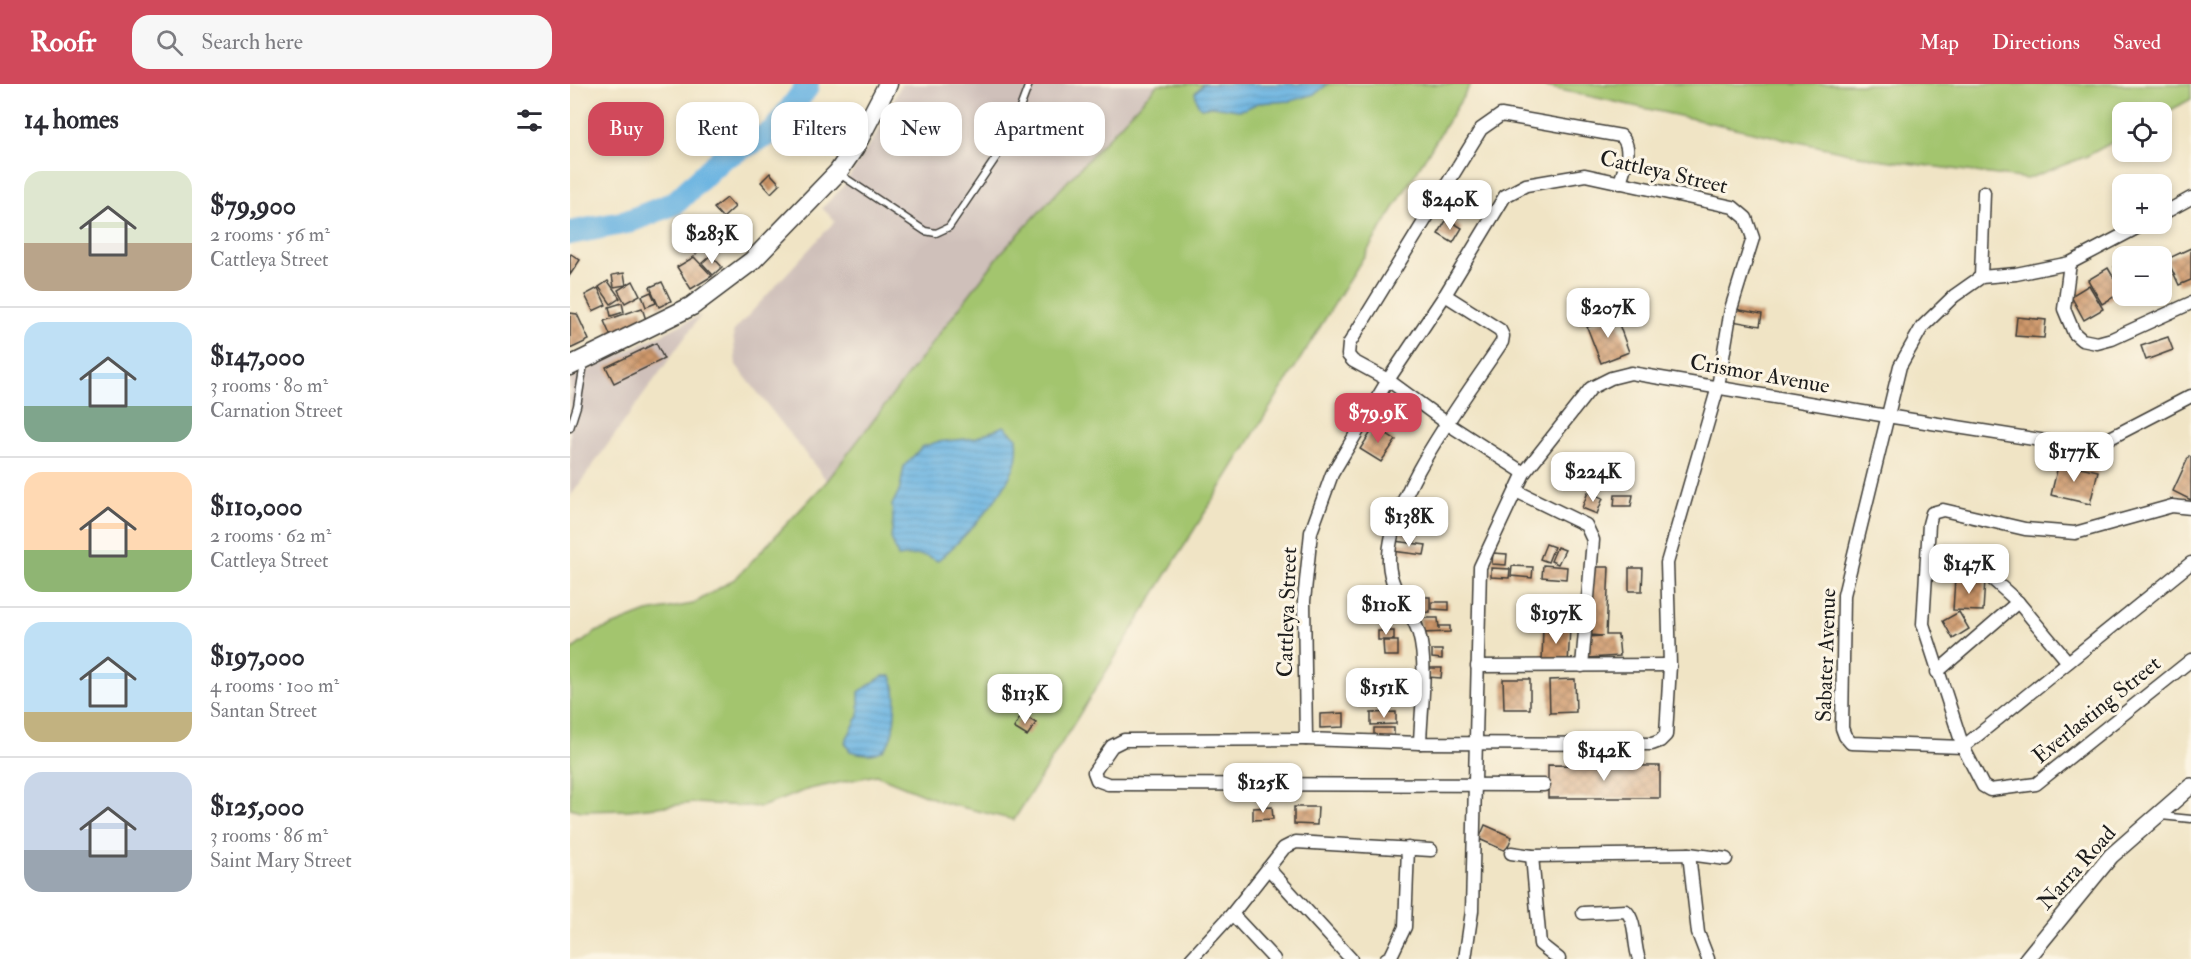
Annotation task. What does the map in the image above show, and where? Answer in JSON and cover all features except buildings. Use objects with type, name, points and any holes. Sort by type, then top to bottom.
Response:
[{"type":"main road","points":[[577,362],[692,306],[752,261],[838,172],[855,147],[888,84]]},
{"type":"street","points":[[1524,473],[1448,424],[1388,380],[1353,361],[1348,355],[1349,344],[1481,129],[1502,115],[1622,136],[1627,141],[1629,151],[1620,183]]},
{"type":"street","name":"Cattleya Street","points":[[1586,175],[1733,207],[1746,218],[1753,238],[1731,309],[1718,387],[1667,563],[1670,665],[1666,735],[1660,741],[1652,744],[1476,744],[1306,739],[1304,601],[1311,532],[1332,474],[1388,380],[1445,295],[1505,196],[1526,185],[1586,175]]},
{"type":"street","points":[[1982,277],[1984,192]]},
{"type":"street","points":[[2172,208],[2191,198]]},
{"type":"street","points":[[1887,416],[1900,366],[1922,327],[1954,296],[1982,277],[2016,274],[2070,263],[2125,234]]},
{"type":"street","points":[[2070,263],[2064,309],[2073,333],[2082,340],[2097,343],[2112,339],[2191,303]]},
{"type":"street","points":[[1420,743],[1423,653],[1413,617],[1393,589],[1389,563],[1391,536],[1407,490],[1502,342],[1503,336],[1500,330],[1445,295]]},
{"type":"street","name":"Crismor Avenue","points":[[1465,959],[1472,910],[1480,567],[1524,473],[1591,388],[1611,378],[1630,373],[2091,448],[2191,396]]},
{"type":"street","name":"Sabater Avenue","points":[[1887,416],[1844,595],[1842,728],[1851,744],[1963,747]]},
{"type":"street","points":[[1516,491],[1586,525],[1590,531],[1593,540],[1582,666]]},
{"type":"street","points":[[2191,508],[2172,506],[2075,533],[2025,529],[2000,521],[1943,510],[1932,513],[1929,524],[1923,624],[1963,747],[2191,563]]},
{"type":"street","points":[[1990,577],[2018,602],[2068,662]]},
{"type":"street","points":[[1937,672],[2018,602]]},
{"type":"street","name":"Everlasting Street","points":[[1963,747],[1983,786],[1990,790],[2036,784],[2191,660]]},
{"type":"street","points":[[1477,666],[1670,665]]},
{"type":"street","points":[[1306,739],[1124,740],[1112,746],[1095,772],[1097,780],[1108,784],[1544,784]]},
{"type":"street","name":"Narra Road","points":[[2027,959],[2110,856],[2191,786]]},
{"type":"street","points":[[1196,957],[1284,848],[1296,842],[1431,850]]},
{"type":"street","points":[[1386,959],[1391,956],[1405,927],[1408,848]]},
{"type":"street","points":[[1511,853],[1532,856],[1689,854],[1726,859]]},
{"type":"street","points":[[1689,854],[1698,933],[1708,959]]},
{"type":"street","points":[[1532,856],[1540,944],[1559,959]]},
{"type":"street","points":[[1268,868],[1351,959]]},
{"type":"street","points":[[1582,913],[1626,911],[1632,916],[1639,959]]},
{"type":"street","points":[[1232,914],[1274,959]]},
{"type":"lane","points":[[838,172],[926,231],[936,233],[949,227],[1008,140],[1029,84]]},
{"type":"lane","points":[[570,428],[577,406],[577,362]]},
{"type":"lane","points":[[570,403],[577,406]]},
{"type":"lane","points":[[2157,816],[2191,819]]},
{"type":"shaded area","points":[[901,84],[1158,84],[1105,141],[1105,102],[974,102],[974,156],[1091,156],[1001,253],[827,481],[736,365],[733,332],[835,221],[822,208],[841,189],[862,156],[868,156],[868,147],[880,129],[880,156],[962,156],[962,102],[893,102]]},
{"type":"shaded area","points":[[701,315],[570,497],[570,379]]},
{"type":"green space","points":[[1158,84],[1471,84],[1014,820],[945,803],[876,775],[809,789],[761,807],[694,803],[628,810],[580,811],[570,808],[570,651],[596,632],[647,612],[693,604],[736,578],[827,481],[1001,253],[1091,156],[1105,156],[1105,141]]},
{"type":"green space","points":[[1533,84],[2191,84],[2191,99],[2172,109],[2172,102],[2112,102],[2112,142],[2087,156],[2027,179],[1877,159]]},
{"type":"water","points":[[1203,84],[1328,84],[1315,94],[1291,101],[1258,103],[1238,110],[1213,106],[1201,108],[1195,93]]},
{"type":"water","points":[[1004,426],[1017,438],[1016,459],[1007,482],[990,507],[969,531],[937,561],[923,556],[898,557],[891,538],[892,505],[900,489],[904,466],[922,447],[937,442],[975,438]]},
{"type":"water","points":[[883,676],[891,676],[896,695],[894,725],[889,742],[885,748],[872,754],[850,751],[845,742],[859,715],[859,692]]},
{"type":"waterway","points":[[570,233],[627,222],[675,203],[722,158],[774,131],[807,84]]}]
